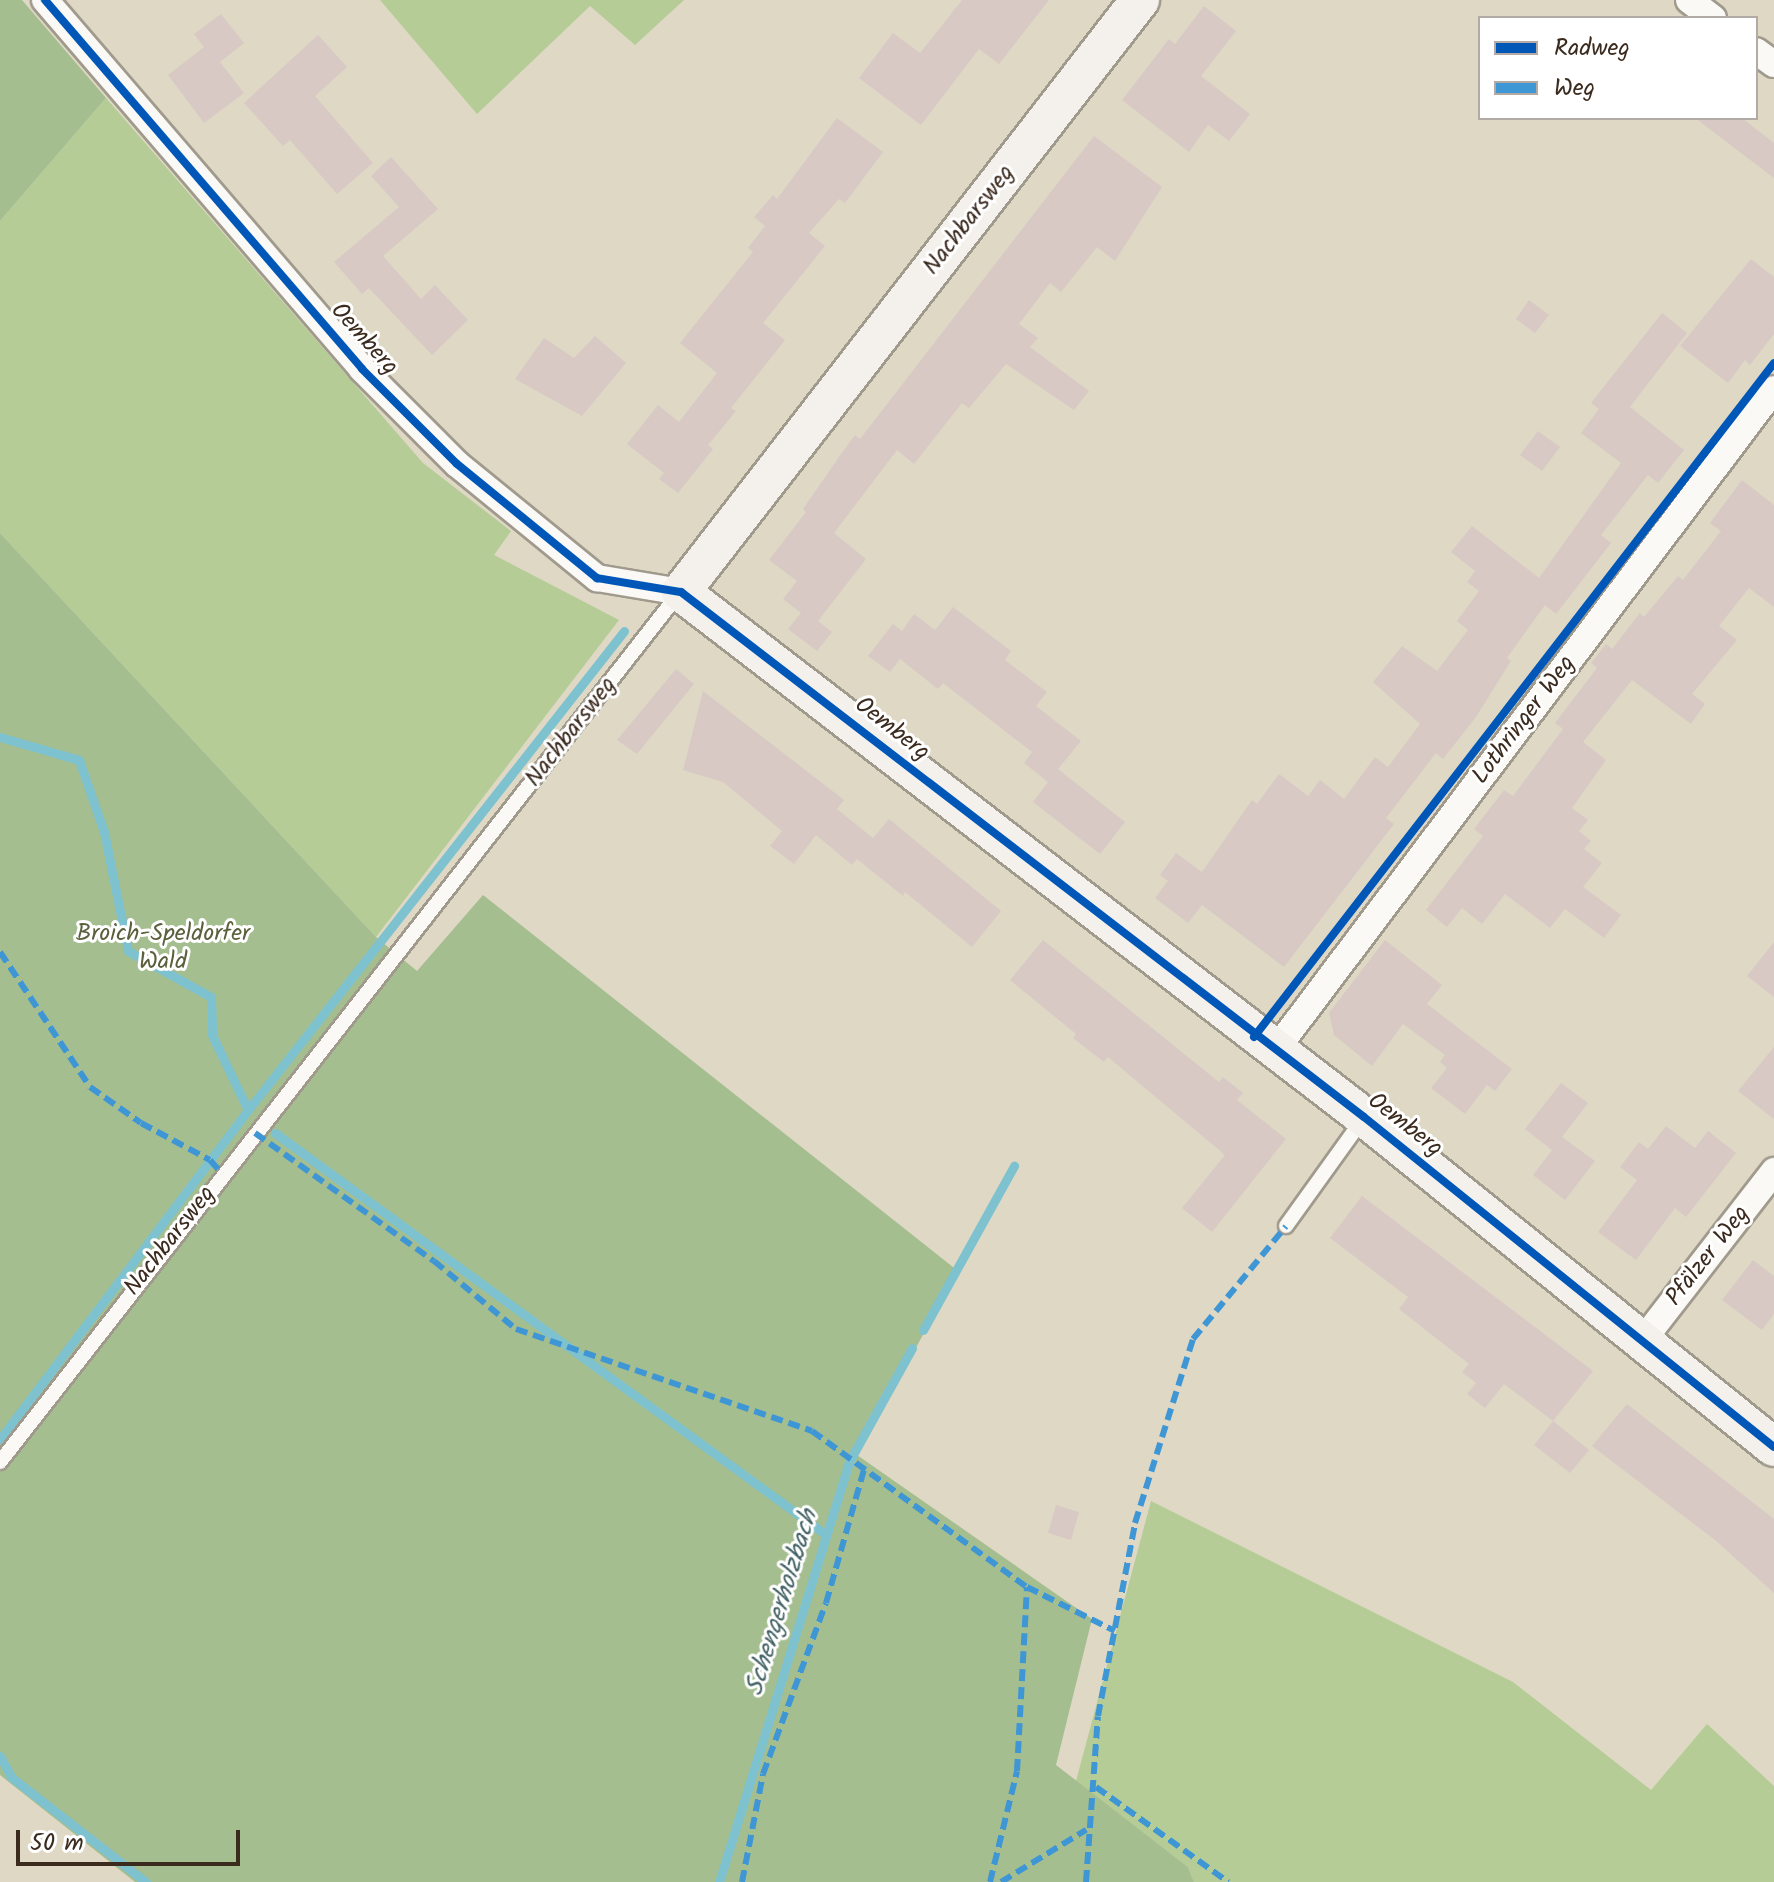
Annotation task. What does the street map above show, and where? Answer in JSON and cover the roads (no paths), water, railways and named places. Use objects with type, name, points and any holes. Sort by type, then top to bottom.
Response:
[{"type":"street","name":"Oemberg","points":[[45,0],[362,369],[457,464],[597,578],[681,592],[1274,1052],[1364,1117],[1774,1447]]},
{"type":"street","name":"Nachbarsweg","points":[[681,592],[1140,0]]},
{"type":"street","points":[[1689,0],[1710,16]]},
{"type":"street","name":"Lothringer Weg","points":[[1274,1052],[1774,389]]},
{"type":"street","name":"Pfälzer Weg","points":[[1643,1340],[1774,1171]]},
{"type":"lane","name":"Nachbarsweg","points":[[0,1462],[681,592]]},
{"type":"lane","points":[[1286,1226],[1364,1117]]},
{"type":"waterway","points":[[0,1439],[248,1110],[624,631]]},
{"type":"waterway","points":[[0,737],[79,760],[104,832],[128,951],[211,997],[212,1035],[248,1110]]},
{"type":"waterway","points":[[275,1133],[825,1534]]},
{"type":"waterway","name":"Schengerholzbach","points":[[923,1330],[1014,1166]]},
{"type":"waterway","name":"Schengerholzbach","points":[[719,1882],[850,1460],[912,1348]]},
{"type":"waterway","points":[[0,1756],[11,1777],[146,1882]]},
{"type":"park label","name":"Broich-Speldorfer Wald","points":[[163,948]]}]
